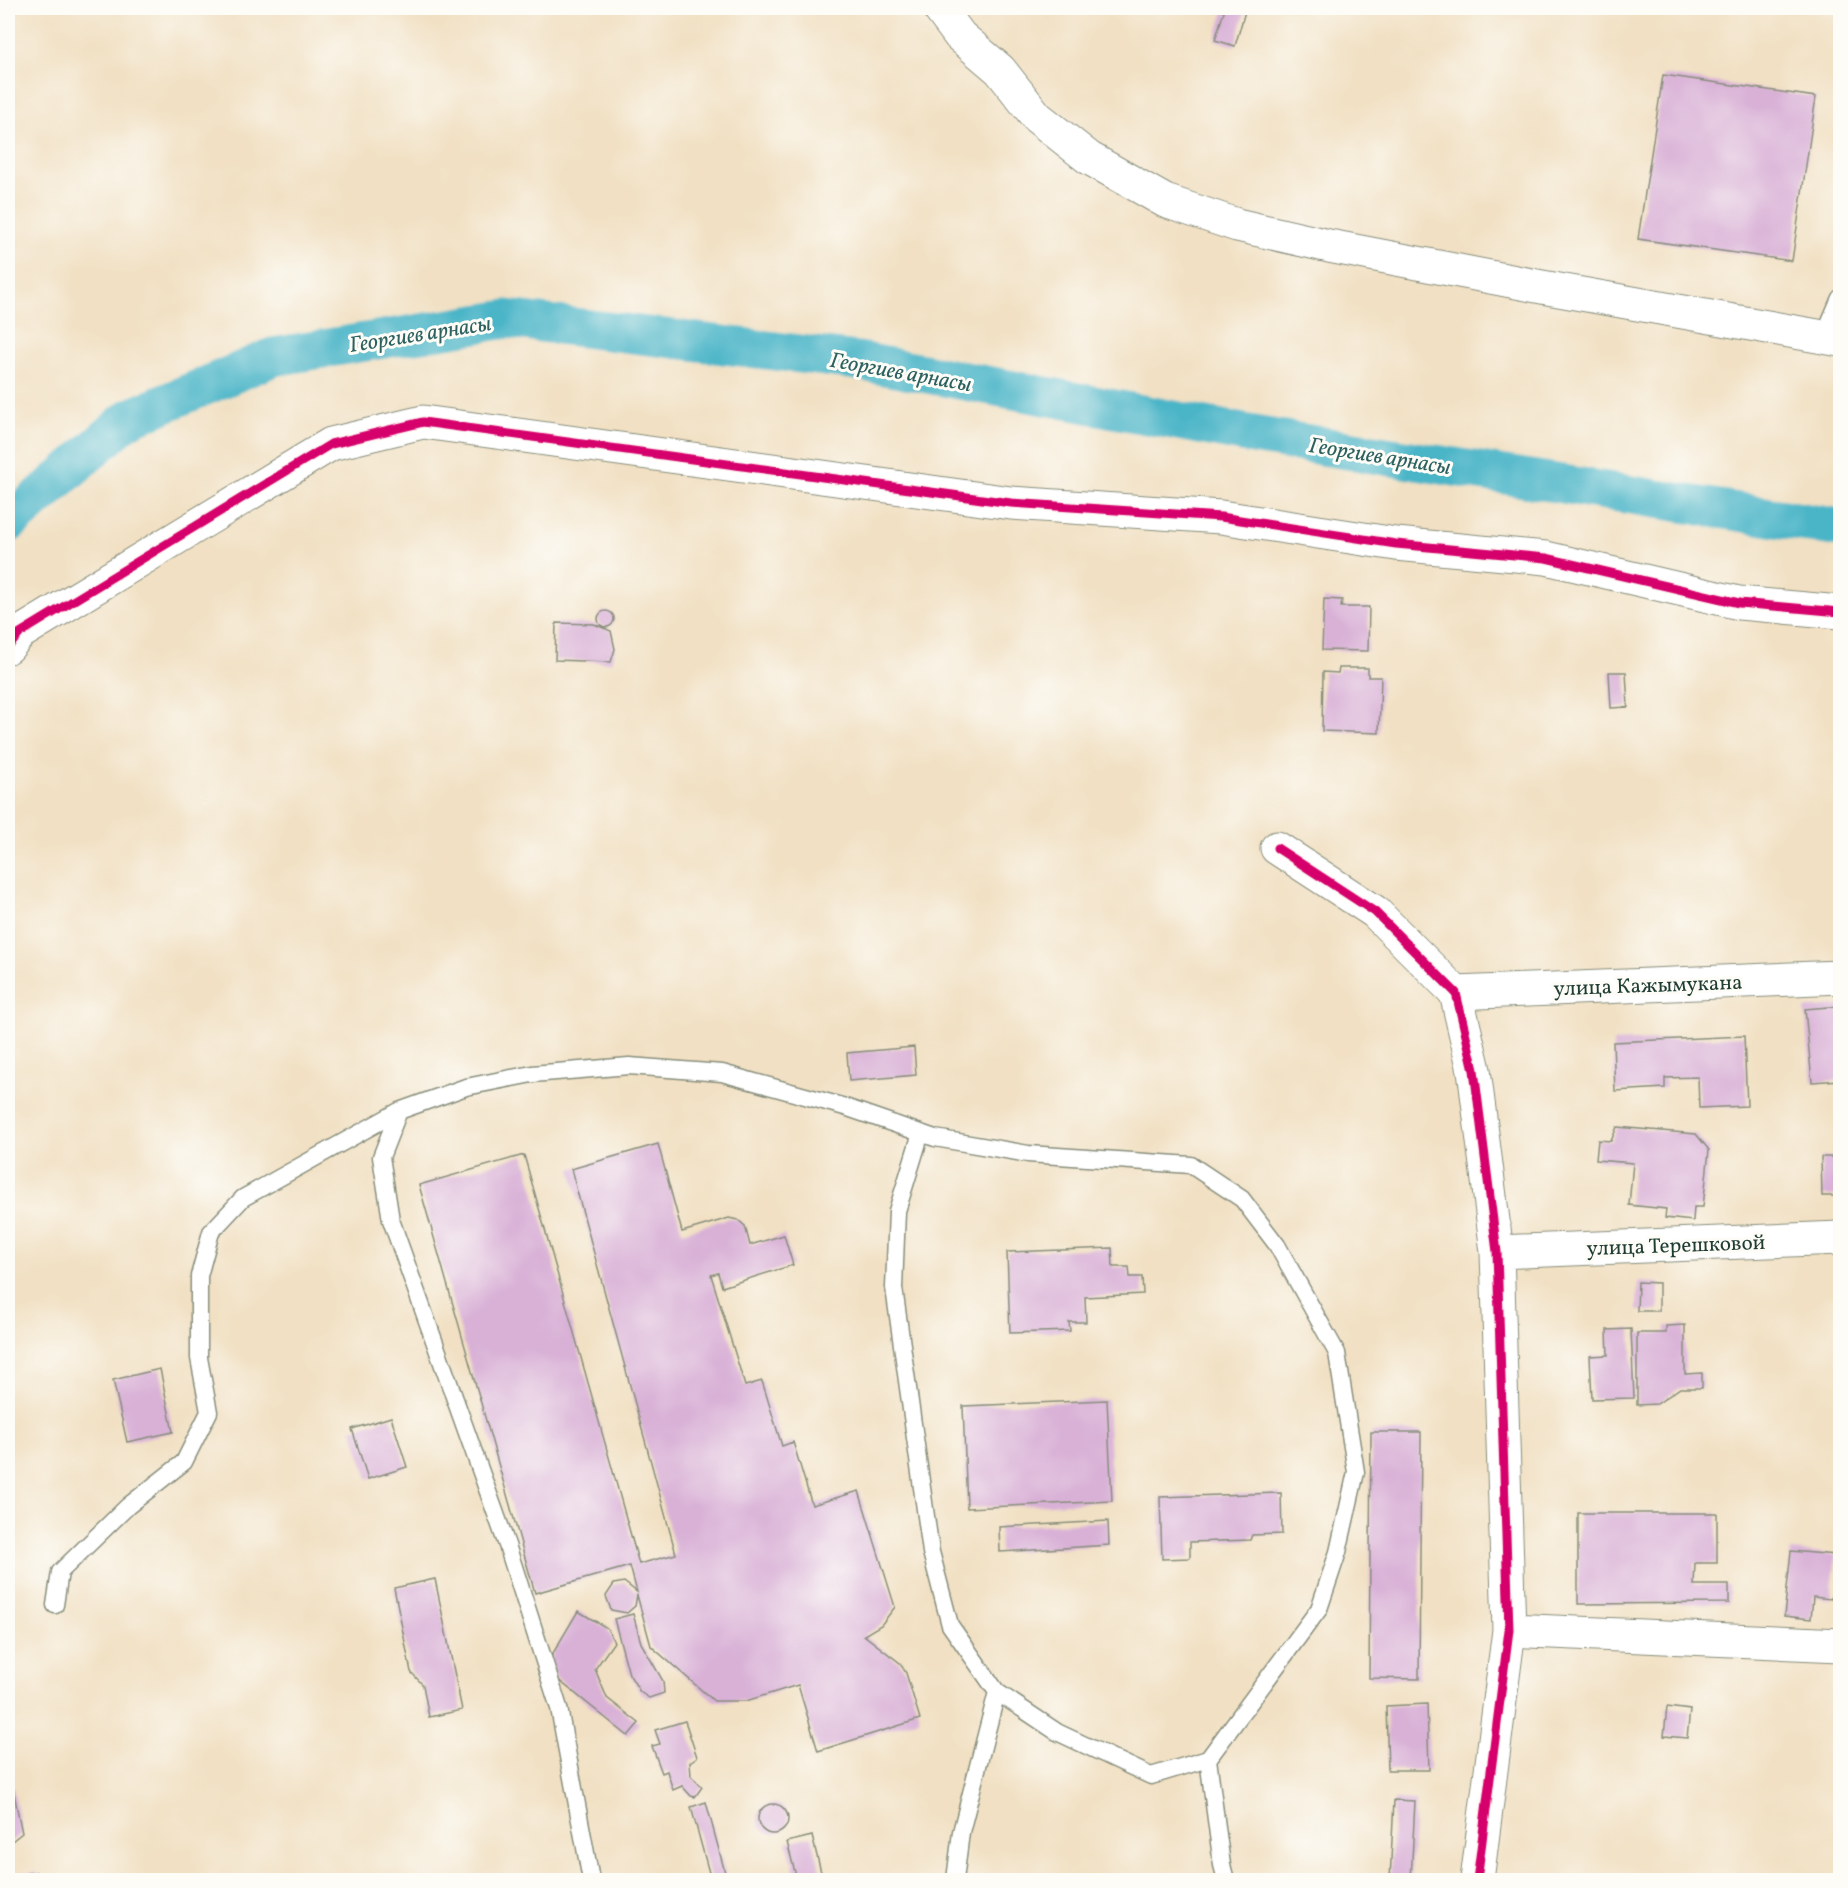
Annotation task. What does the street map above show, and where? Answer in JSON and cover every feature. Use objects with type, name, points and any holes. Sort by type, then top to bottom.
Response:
[{"type":"street","points":[[939,8],[960,36],[1000,70],[1037,117],[1089,158],[1165,201],[1237,225],[1329,246],[1832,339]]},
{"type":"street","points":[[8,647],[20,633],[331,444],[423,422],[1011,503],[1221,517],[1396,544],[1546,558],[1739,603],[1840,612]]},
{"type":"street","points":[[1277,848],[1375,912],[1456,993],[1474,1070],[1497,1252],[1509,1630],[1477,1881]]},
{"type":"street","name":"улица Кажымукана","points":[[1456,993],[1840,977]]},
{"type":"street","name":"улица Терешковой","points":[[1497,1252],[1838,1245]]},
{"type":"street","points":[[1509,1630],[1840,1645]]},
{"type":"lane","points":[[1832,339],[1840,298]]},
{"type":"lane","points":[[56,1605],[60,1572],[128,1506],[184,1462],[209,1413],[199,1358],[199,1276],[211,1232],[243,1198],[399,1111],[477,1085],[532,1074],[629,1066],[722,1073],[845,1107],[921,1133],[1028,1154],[1191,1165],[1242,1199],[1277,1245],[1337,1353],[1356,1472],[1338,1552],[1319,1609],[1208,1759],[1150,1776],[1058,1732],[998,1692],[950,1625],[931,1552],[894,1288],[897,1211],[921,1133]]},
{"type":"lane","points":[[399,1111],[381,1157],[392,1220],[507,1545],[559,1708],[591,1881]]},
{"type":"lane","points":[[955,1881],[961,1832],[998,1692]]},
{"type":"lane","points":[[1208,1759],[1226,1881]]},
{"type":"building","points":[[1225,8],[1246,8],[1235,46],[1215,40]]},
{"type":"building","points":[[1663,75],[1816,97],[1792,261],[1638,239]]},
{"type":"building","points":[[1324,599],[1342,600],[1341,607],[1369,607],[1368,651],[1322,650]]},
{"type":"building","points":[[606,611],[614,619],[606,627],[598,619]]},
{"type":"building","points":[[556,623],[594,624],[611,631],[615,649],[611,662],[555,660]]},
{"type":"building","points":[[1339,668],[1368,668],[1368,677],[1381,677],[1379,733],[1322,731],[1323,672],[1338,673]]},
{"type":"building","points":[[1609,672],[1626,672],[1628,707],[1611,708]]},
{"type":"building","points":[[1840,1006],[1840,1080],[1812,1082],[1805,1009]]},
{"type":"building","points":[[1744,1036],[1747,1106],[1699,1108],[1698,1077],[1665,1078],[1665,1088],[1615,1091],[1613,1042]]},
{"type":"building","points":[[914,1047],[916,1075],[849,1081],[847,1053]]},
{"type":"building","points":[[1617,1127],[1696,1134],[1709,1150],[1703,1207],[1694,1207],[1693,1221],[1665,1218],[1666,1209],[1629,1205],[1633,1163],[1596,1160],[1598,1140],[1611,1141]]},
{"type":"building","points":[[658,1144],[682,1232],[729,1218],[738,1220],[745,1226],[750,1245],[784,1235],[793,1265],[722,1287],[718,1273],[711,1275],[745,1386],[762,1381],[782,1446],[793,1442],[812,1505],[859,1491],[895,1607],[881,1625],[864,1635],[900,1663],[906,1673],[920,1719],[818,1751],[798,1685],[746,1701],[714,1701],[651,1646],[637,1595],[635,1606],[627,1613],[611,1610],[606,1596],[614,1584],[624,1582],[637,1592],[630,1566],[535,1593],[419,1185],[524,1155],[639,1564],[676,1554],[571,1169]]},
{"type":"building","points":[[1821,1157],[1840,1157],[1840,1196],[1822,1196]]},
{"type":"building","points":[[1112,1248],[1113,1267],[1129,1267],[1130,1277],[1142,1277],[1143,1294],[1085,1297],[1086,1322],[1069,1322],[1070,1331],[1010,1333],[1007,1252]]},
{"type":"building","points":[[1638,1282],[1659,1283],[1659,1311],[1637,1311]]},
{"type":"building","points":[[1685,1325],[1685,1374],[1702,1373],[1702,1388],[1680,1388],[1657,1404],[1637,1405],[1637,1333],[1666,1333],[1666,1326]]},
{"type":"building","points":[[1631,1329],[1634,1398],[1592,1399],[1590,1356],[1608,1355],[1607,1330]]},
{"type":"building","points":[[160,1369],[173,1432],[127,1442],[113,1380]]},
{"type":"building","points":[[1107,1400],[1112,1501],[967,1508],[963,1406]]},
{"type":"building","points":[[391,1417],[407,1467],[368,1479],[352,1429]]},
{"type":"building","points":[[1371,1432],[1421,1432],[1419,1679],[1369,1678]]},
{"type":"building","points":[[1281,1493],[1282,1534],[1252,1535],[1250,1540],[1190,1542],[1190,1558],[1162,1559],[1160,1497]]},
{"type":"building","points":[[1578,1513],[1717,1513],[1717,1563],[1695,1563],[1694,1585],[1729,1585],[1729,1603],[1578,1604]]},
{"type":"building","points":[[1108,1521],[1109,1545],[1000,1552],[999,1527]]},
{"type":"building","points":[[1791,1551],[1836,1555],[1831,1599],[1813,1597],[1811,1619],[1784,1616]]},
{"type":"building","points":[[435,1579],[462,1710],[429,1717],[423,1685],[411,1672],[394,1588]]},
{"type":"building","points":[[578,1611],[607,1628],[614,1642],[595,1669],[607,1698],[639,1723],[628,1736],[556,1678],[549,1660]]},
{"type":"building","points":[[633,1614],[641,1643],[663,1681],[664,1693],[649,1698],[640,1692],[629,1674],[614,1619]]},
{"type":"building","points":[[1427,1704],[1429,1770],[1388,1770],[1386,1706]]},
{"type":"building","points":[[1667,1707],[1690,1710],[1687,1738],[1664,1736]]},
{"type":"building","points":[[685,1721],[697,1757],[690,1762],[691,1776],[702,1787],[695,1797],[691,1796],[682,1786],[673,1790],[667,1771],[662,1773],[652,1746],[660,1744],[655,1730]]},
{"type":"building","points":[[9,1769],[22,1833],[12,1841],[8,1840]]},
{"type":"building","points":[[1394,1800],[1415,1801],[1411,1880],[1390,1880]]},
{"type":"building","points":[[706,1802],[727,1880],[711,1880],[691,1807]]},
{"type":"building","points":[[773,1804],[784,1808],[788,1819],[784,1830],[773,1834],[762,1830],[758,1819],[762,1808]]},
{"type":"building","points":[[812,1836],[823,1880],[797,1880],[787,1842]]},
{"type":"building","points":[[36,1872],[37,1880],[9,1880],[8,1877]]},
{"type":"waterway","name":"Георгиев арнасы","points":[[8,524],[128,419],[273,357],[507,319],[858,361],[1259,436],[1840,528]]},
{"type":"cycle path","points":[[8,647],[20,633],[331,444],[423,422],[1011,503],[1221,517],[1396,544],[1546,558],[1739,603],[1840,612]]},
{"type":"cycle path","points":[[1277,848],[1375,912],[1456,993],[1474,1070],[1497,1252],[1509,1630],[1477,1880]]}]
